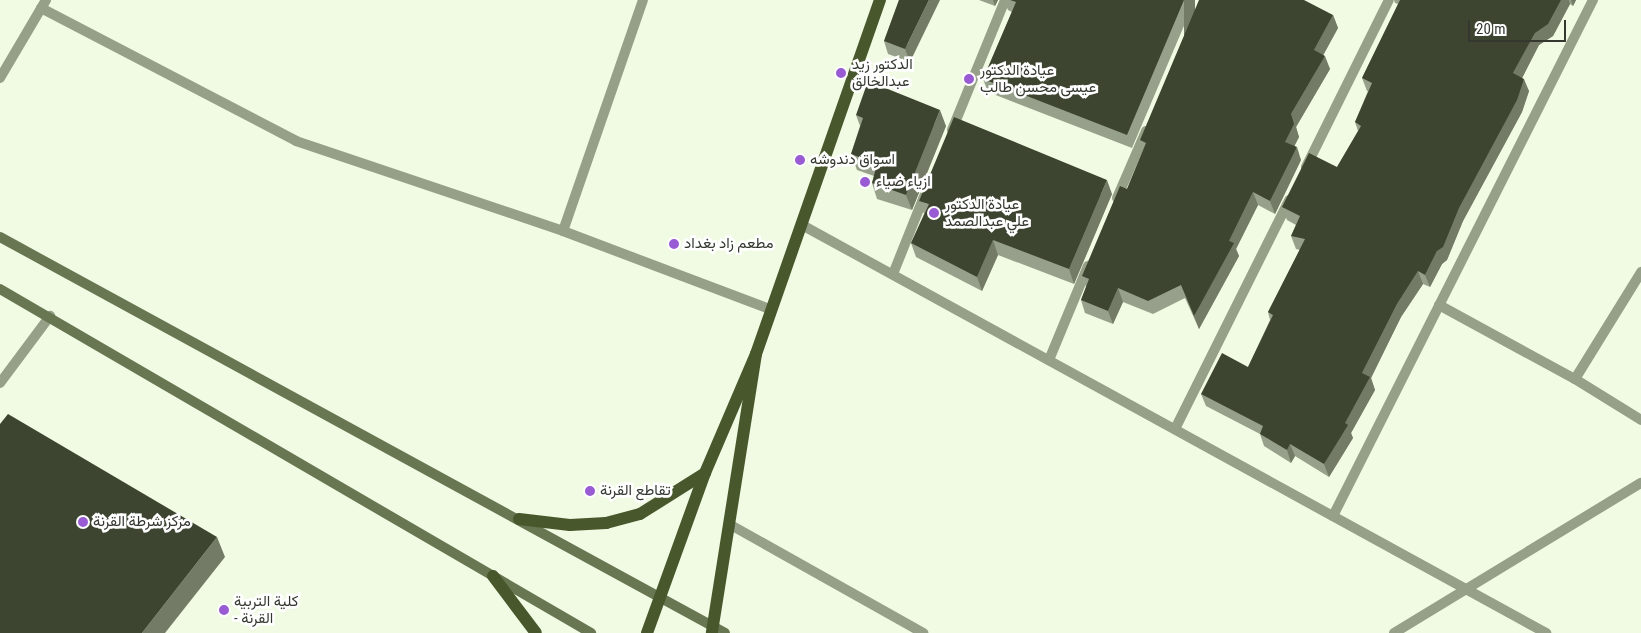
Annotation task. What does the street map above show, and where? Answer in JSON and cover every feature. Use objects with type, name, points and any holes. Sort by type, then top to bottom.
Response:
[{"type":"main road","points":[[647,633],[661,599],[705,473],[756,354],[880,0]]},
{"type":"main road","points":[[0,237],[519,518],[717,631],[729,524],[756,354]]},
{"type":"main road","points":[[0,289],[50,316],[591,633]]},
{"type":"main road","points":[[519,518],[570,525],[623,519],[640,514],[705,473]]},
{"type":"main road","points":[[493,576],[536,633]]},
{"type":"street","points":[[563,231],[643,0]]},
{"type":"street","points":[[949,137],[1005,0]]},
{"type":"street","points":[[1174,429],[1389,0]]},
{"type":"street","points":[[1332,516],[1593,0]]},
{"type":"street","points":[[0,78],[44,4],[296,141],[563,231],[772,310]]},
{"type":"street","points":[[1114,207],[1152,117]]},
{"type":"street","points":[[893,274],[930,183]]},
{"type":"street","points":[[802,225],[1546,633]]},
{"type":"street","points":[[1049,360],[1094,252]]},
{"type":"street","points":[[1575,379],[1641,272]]},
{"type":"street","points":[[1439,305],[1575,379],[1641,420]]},
{"type":"street","points":[[0,383],[50,316]]},
{"type":"street","points":[[1394,633],[1641,483]]},
{"type":"street","points":[[729,524],[923,633]]},
{"type":"building","points":[[899,0],[929,0],[905,49],[884,41]]},
{"type":"building","points":[[1010,0],[1184,0],[1127,135],[983,79],[1016,2]]},
{"type":"building","points":[[1199,0],[1304,0],[1333,15],[1314,50],[1325,56],[1291,114],[1294,124],[1285,142],[1297,147],[1270,201],[1253,192],[1229,241],[1234,243],[1194,316],[1181,285],[1148,301],[1118,288],[1108,311],[1081,300],[1089,279],[1082,276],[1120,186],[1127,189],[1146,143],[1140,140]]},
{"type":"building","points":[[1400,0],[1561,0],[1548,24],[1535,33],[1513,73],[1524,79],[1517,100],[1459,208],[1443,247],[1437,251],[1425,275],[1418,271],[1397,304],[1362,373],[1370,377],[1345,423],[1348,425],[1324,464],[1290,444],[1287,450],[1260,434],[1263,426],[1201,394],[1222,353],[1248,367],[1273,315],[1268,312],[1305,239],[1291,236],[1300,216],[1282,207],[1309,153],[1337,167],[1361,126],[1355,122],[1372,83],[1362,78]]},
{"type":"building","points":[[868,81],[940,110],[906,195],[872,183],[877,164],[851,154],[863,118],[856,115]]},
{"type":"building","points":[[954,117],[1107,180],[1069,269],[993,240],[977,277],[911,243],[929,204],[919,201]]},
{"type":"building","name":"مركز شرطة القرنة","points":[[8,414],[217,537],[142,633],[0,633],[0,424]]},
{"type":"place","name":"الدكتور زيد عبدالخالق","points":[[841,73]]},
{"type":"place","name":"عيادة الدكتور عيسى محسن طالب","points":[[969,79]]},
{"type":"place","name":"اسواق دندوشه","points":[[800,160]]},
{"type":"place","name":"ازياء ضياء","points":[[865,182]]},
{"type":"place","name":"عيادة الدكتور علي عبدالصمد","points":[[934,213]]},
{"type":"place","name":"مطعم زاد بغداد","points":[[674,244]]},
{"type":"place","name":"تقاطع القرنة","points":[[590,491]]},
{"type":"place","name":"مركز شرطة القرنة","points":[[83,522]]},
{"type":"place","name":"كلية التربية - القرنة","points":[[224,610]]}]
